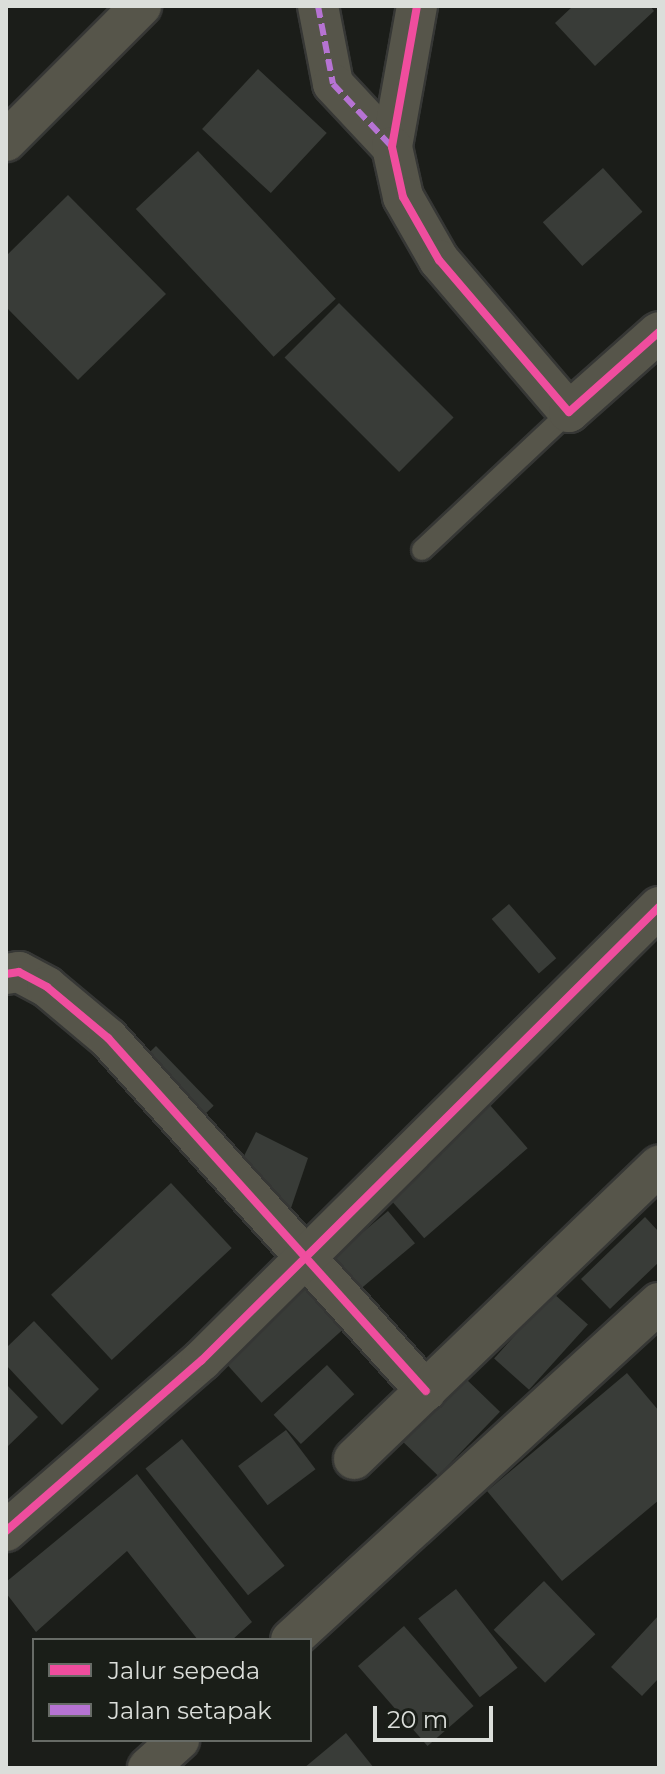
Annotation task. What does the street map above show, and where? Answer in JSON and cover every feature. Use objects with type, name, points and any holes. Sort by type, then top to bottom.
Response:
[{"type":"street","points":[[6,141],[141,6]]},
{"type":"street","points":[[318,6],[327,65],[343,96],[388,143],[415,225],[569,412],[659,332]]},
{"type":"street","points":[[388,143],[417,6]]},
{"type":"street","points":[[6,1531],[201,1361],[659,907]]},
{"type":"street","points":[[6,974],[19,972],[47,987],[108,1038],[426,1391]]},
{"type":"street","points":[[354,1459],[659,1166]]},
{"type":"street","points":[[293,1638],[659,1303]]},
{"type":"street","points":[[148,1768],[177,1742]]},
{"type":"lane","points":[[422,550],[569,412]]},
{"type":"building","points":[[573,6],[650,6],[654,11],[595,66],[555,23]]},
{"type":"building","points":[[258,69],[327,133],[271,193],[202,129]]},
{"type":"building","points":[[198,151],[336,299],[274,357],[136,209]]},
{"type":"building","points":[[603,168],[642,212],[582,266],[543,222]]},
{"type":"building","points":[[68,195],[166,294],[78,380],[6,307],[6,256]]},
{"type":"building","points":[[339,303],[454,418],[399,472],[285,357]]},
{"type":"building","points":[[509,904],[556,958],[539,973],[492,919]]},
{"type":"building","points":[[156,1046],[214,1106],[201,1118],[143,1059]]},
{"type":"building","points":[[483,1097],[528,1148],[424,1238],[380,1187]]},
{"type":"building","points":[[256,1132],[308,1158],[291,1208],[237,1170]]},
{"type":"building","points":[[171,1183],[232,1248],[112,1360],[51,1295]]},
{"type":"building","points":[[388,1211],[415,1243],[356,1293],[329,1260]]},
{"type":"building","points":[[645,1217],[659,1232],[659,1262],[610,1309],[581,1279]]},
{"type":"building","points":[[299,1283],[342,1331],[262,1403],[219,1355]]},
{"type":"building","points":[[553,1293],[588,1324],[529,1390],[494,1358]]},
{"type":"building","points":[[34,1321],[99,1389],[62,1425],[6,1365],[6,1348]]},
{"type":"building","points":[[327,1365],[354,1394],[301,1444],[274,1415]]},
{"type":"building","points":[[627,1373],[659,1411],[659,1500],[562,1581],[487,1491]]},
{"type":"building","points":[[464,1377],[500,1412],[438,1476],[402,1441]]},
{"type":"building","points":[[6,1384],[38,1417],[6,1448]]},
{"type":"building","points":[[286,1430],[315,1469],[268,1505],[238,1466]]},
{"type":"building","points":[[182,1439],[285,1566],[248,1595],[145,1469]]},
{"type":"building","points":[[137,1474],[252,1622],[234,1638],[196,1638],[127,1551],[36,1632],[6,1593],[6,1582]]},
{"type":"building","points":[[544,1581],[595,1634],[545,1683],[494,1630]]},
{"type":"building","points":[[456,1589],[518,1668],[480,1697],[418,1619]]},
{"type":"building","points":[[659,1615],[659,1678],[642,1696],[611,1667]]},
{"type":"building","points":[[404,1626],[474,1706],[428,1746],[358,1666]]},
{"type":"building","points":[[346,1733],[374,1768],[304,1768]]},
{"type":"marked path","points":[[318,6],[333,84],[392,147]]},
{"type":"cycle path","points":[[417,6],[392,147],[403,197],[439,260],[569,412],[659,332]]},
{"type":"cycle path","points":[[6,1531],[201,1361],[659,907]]},
{"type":"cycle path","points":[[6,974],[19,972],[47,987],[108,1038],[426,1391]]}]
